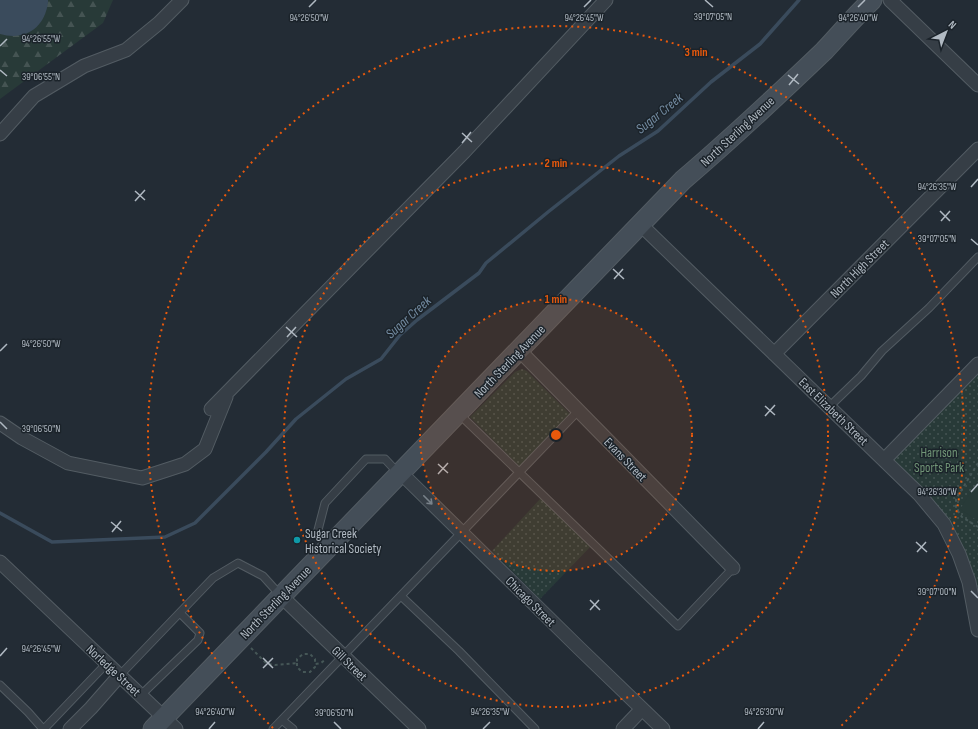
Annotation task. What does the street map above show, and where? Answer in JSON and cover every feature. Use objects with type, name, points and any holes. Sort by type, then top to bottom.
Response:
[{"type":"main road","name":"North Sterling Avenue","points":[[165,725],[281,596],[640,224],[683,180],[714,154],[825,50],[864,3]]},
{"type":"street","points":[[0,134],[34,96],[84,66],[126,50],[159,23],[182,0]]},
{"type":"street","points":[[211,409],[458,158],[606,0]]},
{"type":"street","points":[[890,0],[978,85]]},
{"type":"street","name":"North High Street","points":[[774,354],[978,149]]},
{"type":"street","name":"East Elizabeth Street","points":[[640,224],[919,494],[944,524],[959,554],[969,582],[978,630]]},
{"type":"street","name":"Evans Street","points":[[519,350],[733,568]]},
{"type":"street","points":[[884,460],[978,364]]},
{"type":"street","points":[[0,423],[22,438],[68,463],[142,478],[185,464],[205,449],[228,391]]},
{"type":"street","name":"Chicago Street","points":[[400,473],[661,728]]},
{"type":"street","name":"Norledge Street","points":[[0,562],[120,675],[141,696],[165,725]]},
{"type":"street","name":"Gill Street","points":[[281,596],[419,729]]},
{"type":"street","points":[[70,729],[120,675]]},
{"type":"street","points":[[623,729],[642,709]]},
{"type":"lane","points":[[829,407],[856,382],[882,351],[929,308],[978,256]]},
{"type":"lane","points":[[273,729],[579,410]]},
{"type":"lane","points":[[458,413],[678,626],[733,568]]},
{"type":"lane","points":[[330,545],[318,530],[325,503],[366,459],[385,459],[400,473]]},
{"type":"lane","points":[[120,675],[213,578],[238,563],[263,576],[281,596]]},
{"type":"lane","points":[[401,596],[459,651],[535,729]]},
{"type":"lane","points":[[141,696],[198,640],[200,633],[180,612]]},
{"type":"lane","points":[[0,684],[43,729],[107,663]]},
{"type":"lane","points":[[282,720],[293,729]]},
{"type":"path","points":[[978,464],[956,499],[956,508],[962,517],[978,527]]},
{"type":"path","points":[[250,648],[269,664],[275,665],[297,663]]},
{"type":"path","points":[[303,654],[310,654],[315,659],[315,667],[310,672],[302,672],[297,667],[297,663],[297,659],[303,654]]},
{"type":"path","points":[[315,664],[321,664],[326,659]]},
{"type":"green space","points":[[0,0],[113,0],[103,23],[0,99]]},
{"type":"green space","name":"Harrison Sports Park","points":[[978,364],[978,630],[944,524],[884,460]]},
{"type":"green space","points":[[522,369],[527,371],[572,416],[521,468],[470,417],[515,372]]},
{"type":"green space","points":[[978,481],[978,521],[960,509]]},
{"type":"green space","points":[[541,498],[591,546],[540,599],[492,551]]},
{"type":"water","points":[[0,0],[48,0],[48,2],[43,19],[38,25],[25,34],[9,36],[0,34]]},
{"type":"waterway","name":"Sugar Creek","points":[[0,513],[52,542],[165,537],[195,523],[266,452],[296,419],[346,379],[381,359],[400,335],[417,320],[479,273],[486,263],[619,156],[658,131],[711,82],[760,44],[799,0]]},
{"type":"place","name":"Sugar Creek Historical Society","points":[[297,540]]}]
